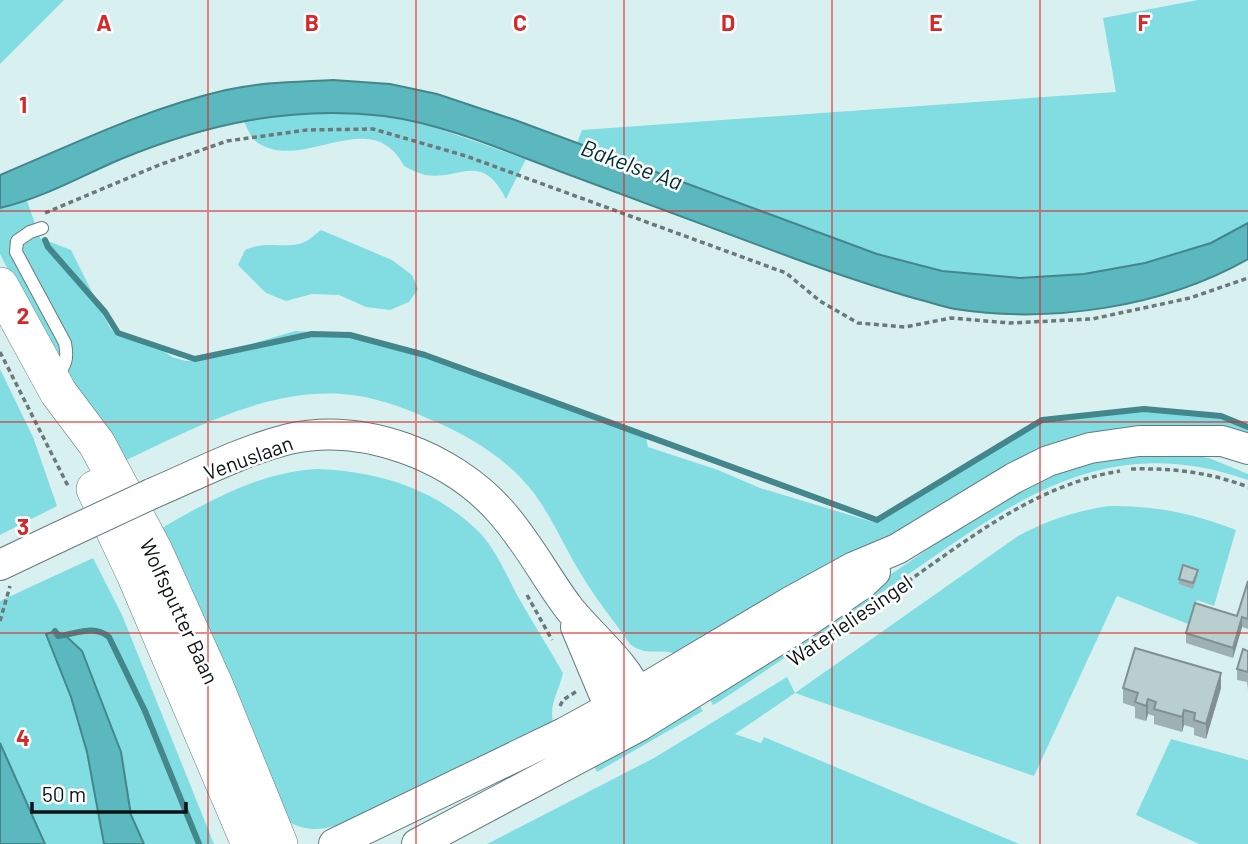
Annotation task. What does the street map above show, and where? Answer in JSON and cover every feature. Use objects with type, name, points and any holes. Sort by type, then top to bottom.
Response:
[{"type":"main road","name":"Wolfsputter Baan","points":[[0,286],[54,386],[97,444],[154,551],[214,684],[279,844]]},
{"type":"main road","name":"Wolfsputter Baan","points":[[54,386],[78,453],[135,574],[250,844]]},
{"type":"street","name":"Venuslaan","points":[[3,572],[59,537],[249,452],[290,439],[316,436],[354,437],[394,443],[437,462],[471,483],[500,510],[569,608],[620,665],[637,693],[639,726]]},
{"type":"street","name":"Waterleliesingel","points":[[334,844],[522,755],[610,708],[832,578],[897,549],[1014,478],[1048,461],[1090,448],[1139,442],[1222,441],[1248,449]]},
{"type":"street","name":"Waterleliesingel","points":[[1187,442],[1248,467]]},
{"type":"street","name":"Waterleliesingel","points":[[417,844],[639,726],[732,669],[862,584],[897,549]]},
{"type":"street","name":"Venuslaan","points":[[569,608],[610,708]]},
{"type":"street","points":[[610,708],[639,726]]},
{"type":"lane","points":[[42,228],[17,241],[16,252],[65,343],[67,358],[54,386]]},
{"type":"path","points":[[42,228],[41,217],[46,213],[159,165],[227,141],[307,130],[373,130],[466,156],[786,274],[820,301],[858,323],[905,327],[951,318],[1010,323],[1093,319],[1190,298],[1248,278]]},
{"type":"path","name":"Waterleliesingel","points":[[893,592],[992,523],[1038,497],[1072,482],[1132,469],[1162,469],[1194,471],[1248,487]]},
{"type":"path","points":[[0,621],[11,588],[3,572]]},
{"type":"path","points":[[525,591],[556,646]]},
{"type":"shaded area","points":[[0,0],[64,0],[0,64]]},
{"type":"shaded area","points":[[1198,0],[1248,0],[1248,223],[1211,243],[1145,263],[1084,274],[1020,278],[942,271],[877,254],[577,143],[582,130],[1116,92],[1103,18]]},
{"type":"shaded area","points":[[332,113],[385,116],[428,125],[526,159],[506,199],[488,175],[469,171],[438,176],[425,175],[404,166],[390,148],[374,140],[355,139],[296,150],[276,150],[258,143],[243,120],[276,115]]},
{"type":"shaded area","points":[[27,201],[40,238],[71,250],[109,326],[117,336],[158,347],[172,357],[186,361],[197,360],[295,331],[357,334],[406,348],[646,437],[648,447],[718,470],[760,488],[873,522],[1033,426],[1071,414],[1172,409],[1214,415],[1248,427],[1248,444],[1131,431],[685,659],[670,652],[644,651],[630,644],[586,583],[537,497],[508,465],[457,432],[398,406],[342,394],[283,398],[226,415],[116,465],[43,340],[0,254],[0,208]]},
{"type":"shaded area","points":[[321,230],[392,260],[412,275],[418,289],[409,302],[390,310],[366,307],[339,295],[312,294],[286,301],[266,293],[238,265],[245,250],[261,246],[296,245]]},
{"type":"shaded area","points":[[0,369],[33,437],[57,506],[0,535]]},
{"type":"shaded area","points":[[1176,453],[1209,458],[1248,474],[1248,480],[1196,467],[1148,463],[1103,469],[1060,483],[979,526],[720,701],[713,705],[707,694],[766,659],[993,505],[1035,480],[1099,458]]},
{"type":"shaded area","points":[[317,469],[383,478],[424,493],[461,516],[478,531],[495,553],[563,673],[553,705],[554,727],[354,819],[328,828],[311,829],[286,820],[161,547],[162,528],[217,498],[276,476]]},
{"type":"shaded area","points":[[1126,506],[1174,512],[1236,530],[1214,606],[1197,600],[1188,624],[1117,596],[1034,776],[795,693],[1018,536],[1051,521],[1097,508]]},
{"type":"shaded area","points":[[93,558],[122,615],[214,844],[144,844],[131,815],[121,752],[82,651],[60,632],[46,634],[71,697],[87,752],[104,844],[45,844],[0,743],[0,601]]},
{"type":"shaded area","points":[[787,677],[795,693],[735,734],[761,743],[764,737],[1019,844],[487,844],[654,758]]},
{"type":"shaded area","points":[[696,700],[703,711],[597,772],[591,760]]},
{"type":"shaded area","points":[[1171,739],[1248,760],[1248,844],[1199,844],[1136,815]]},
{"type":"water","name":"Bakelse Aa","points":[[333,80],[390,84],[437,94],[515,120],[877,254],[942,271],[1020,278],[1084,274],[1145,263],[1211,243],[1248,223],[1248,259],[1215,276],[1180,289],[1106,308],[1030,314],[955,309],[824,269],[451,131],[384,116],[350,113],[283,116],[217,127],[153,147],[47,193],[0,208],[0,175],[139,117],[239,87]]},
{"type":"water","points":[[55,631],[65,635],[82,651],[121,752],[131,815],[144,844],[104,844],[87,752],[71,697],[46,634]]},
{"type":"water","points":[[0,743],[45,844],[0,844]]},
{"type":"building","points":[[1183,565],[1198,570],[1193,583],[1179,579]]},
{"type":"building","points":[[1248,581],[1248,619],[1242,617],[1233,648],[1186,633],[1195,603],[1237,616]]},
{"type":"building","points":[[1135,648],[1221,673],[1206,724],[1194,720],[1195,713],[1184,710],[1182,717],[1154,709],[1156,702],[1148,699],[1146,706],[1135,702],[1138,693],[1123,688]]},
{"type":"building","points":[[1243,649],[1248,651],[1248,672],[1237,669]]},
{"type":"waterway","points":[[45,240],[48,247],[105,312],[118,333],[195,359],[312,334],[350,335],[425,355],[877,520],[1042,420],[1144,409],[1221,416],[1248,427]]},
{"type":"waterway","points":[[55,631],[58,636],[91,630],[109,637],[145,711],[199,844]]}]
